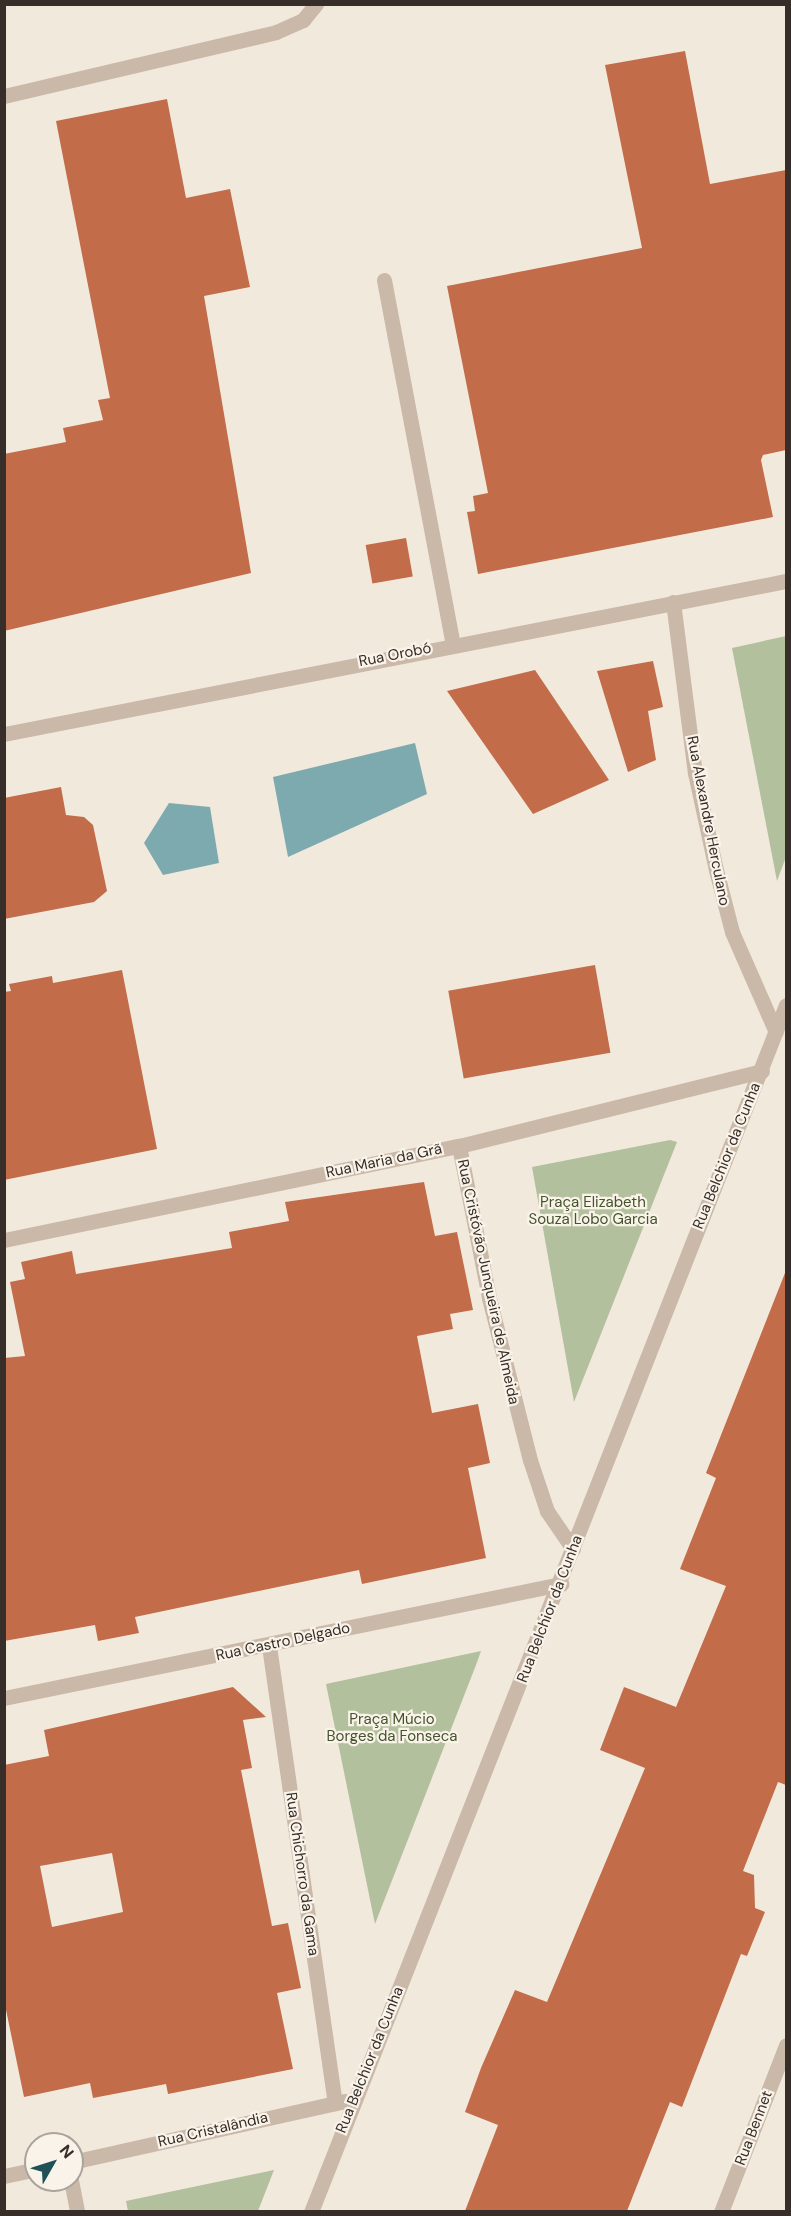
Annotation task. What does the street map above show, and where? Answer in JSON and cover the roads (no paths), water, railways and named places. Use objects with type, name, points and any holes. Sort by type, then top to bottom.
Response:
[{"type":"street","points":[[4,96],[276,32],[303,20],[316,4]]},
{"type":"street","points":[[384,280],[453,644]]},
{"type":"street","name":"Rua Orobó","points":[[4,734],[786,580]]},
{"type":"street","name":"Rua Alexandre Herculano","points":[[673,602],[695,772],[716,870],[732,932],[776,1032]]},
{"type":"street","name":"Rua Belchior da Cunha","points":[[311,2211],[354,2098],[561,1584],[605,1456],[762,1071],[786,1005]]},
{"type":"street","name":"Rua Maria da Grã","points":[[4,1240],[459,1146],[762,1071]]},
{"type":"street","name":"Rua Cristóvão Junqueira de Almeida","points":[[459,1146],[489,1298],[530,1460],[547,1510],[573,1549]]},
{"type":"street","name":"Rua Castro Delgado","points":[[4,1698],[269,1646],[561,1584]]},
{"type":"street","name":"Rua Chichorro da Gama","points":[[269,1646],[335,2103]]},
{"type":"street","name":"Rua Bennet","points":[[721,2211],[786,2045]]},
{"type":"street","name":"Rua Cristalândia","points":[[84,2159],[354,2098]]},
{"type":"street","points":[[4,2176],[24,2172]]},
{"type":"street","points":[[73,2192],[77,2211]]},
{"type":"water","points":[[415,743],[427,794],[288,857],[273,777]]},
{"type":"water","points":[[169,803],[210,807],[219,863],[163,875],[144,843]]},
{"type":"park label","name":"Praça Elizabeth Souza Lobo Garcia","points":[[593,1210]]},
{"type":"park label","name":"Praça Múcio Borges da Fonseca","points":[[392,1728]]}]
